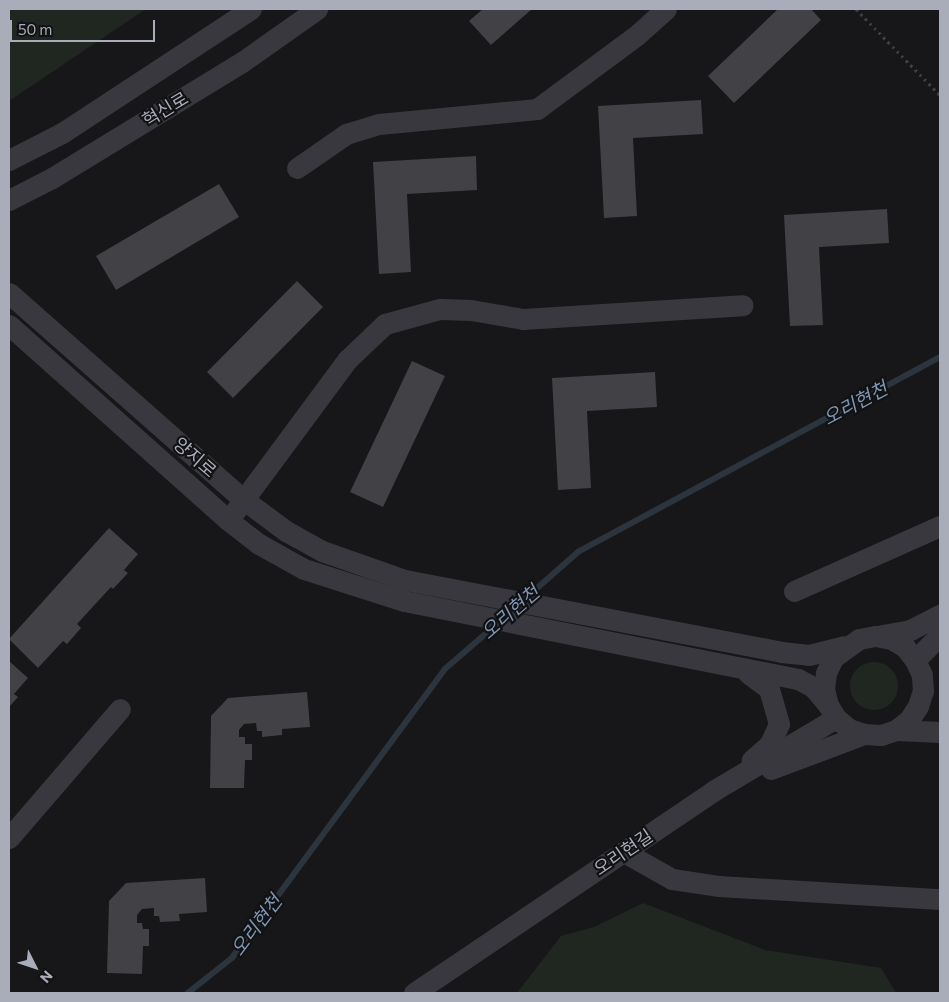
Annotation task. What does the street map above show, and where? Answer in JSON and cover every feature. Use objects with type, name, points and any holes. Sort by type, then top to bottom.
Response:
[{"type":"street","name":"혁신로","points":[[9,160],[62,133],[251,9]]},
{"type":"street","name":"혁신로","points":[[9,200],[52,178],[242,62],[317,9]]},
{"type":"street","points":[[297,168],[346,134],[379,124],[537,109],[637,35],[664,9]]},
{"type":"street","name":"양지로","points":[[9,294],[243,499],[286,531],[322,551],[405,591]]},
{"type":"street","points":[[228,520],[347,360],[385,324],[440,309],[471,310],[524,319],[743,305]]},
{"type":"street","name":"양지로","points":[[9,325],[228,520],[259,544],[304,569],[405,591]]},
{"type":"street","points":[[794,592],[940,526]]},
{"type":"street","points":[[405,591],[659,629],[809,655],[844,646],[859,639],[910,630],[940,615]]},
{"type":"street","points":[[405,591],[651,649],[798,679],[813,687],[849,729],[864,734],[880,735],[896,730],[940,732]]},
{"type":"street","points":[[915,660],[940,635]]},
{"type":"street","points":[[875,636],[890,639],[904,647],[915,660],[931,693],[918,706],[909,720],[896,730]]},
{"type":"street","points":[[832,711],[824,689],[826,672],[833,658],[844,646]]},
{"type":"street","points":[[713,791],[770,745],[779,724],[770,689],[755,676],[736,667]]},
{"type":"street","points":[[9,838],[120,710]]},
{"type":"street","name":"오리현길","points":[[414,993],[832,711]]},
{"type":"street","points":[[713,791],[864,734]]},
{"type":"street","points":[[624,852],[672,879],[719,886],[940,899]]},
{"type":"path","points":[[856,9],[940,95]]},
{"type":"shaded area","points":[[9,9],[146,9],[9,101]]},
{"type":"shaded area","points":[[869,662],[879,662],[891,669],[898,681],[898,691],[891,703],[879,710],[869,710],[861,706],[854,699],[850,691],[850,681],[854,673],[861,666]]},
{"type":"shaded area","points":[[643,903],[765,950],[881,968],[896,993],[517,993],[561,936],[594,927]]},
{"type":"building","points":[[483,9],[532,9],[491,45],[469,21]]},
{"type":"building","points":[[778,9],[811,9],[821,20],[734,103],[708,76]]},
{"type":"building","points":[[701,100],[703,134],[633,138],[637,216],[604,218],[598,106]]},
{"type":"building","points":[[476,156],[477,190],[407,194],[411,272],[379,274],[373,162]]},
{"type":"building","points":[[219,184],[239,217],[116,290],[96,256]]},
{"type":"building","points":[[887,209],[889,243],[819,247],[823,325],[790,326],[784,215]]},
{"type":"building","points":[[297,281],[323,307],[233,398],[207,372]]},
{"type":"building","points":[[412,361],[445,376],[383,507],[350,492]]},
{"type":"building","points":[[655,372],[657,407],[587,411],[591,488],[558,490],[552,378]]},
{"type":"building","points":[[109,528],[138,554],[124,570],[128,573],[113,589],[111,587],[77,624],[81,628],[67,644],[63,641],[38,668],[9,639]]},
{"type":"building","points":[[9,661],[28,678],[14,694],[18,697],[9,707]]},
{"type":"building","points":[[307,692],[310,727],[282,729],[282,735],[262,737],[262,731],[257,731],[256,723],[244,724],[239,730],[239,737],[245,737],[245,744],[252,744],[252,760],[245,760],[244,788],[210,788],[211,716],[228,698]]},
{"type":"building","points":[[205,878],[207,912],[179,914],[180,921],[160,922],[159,916],[154,916],[154,908],[142,909],[137,915],[137,923],[142,923],[143,929],[149,929],[149,946],[143,946],[142,974],[107,973],[109,901],[126,883]]},
{"type":"waterway","name":"오리현천","points":[[527,597],[578,552],[940,357]]},
{"type":"waterway","name":"오리현천","points":[[188,993],[232,958],[445,669],[496,625]]}]
